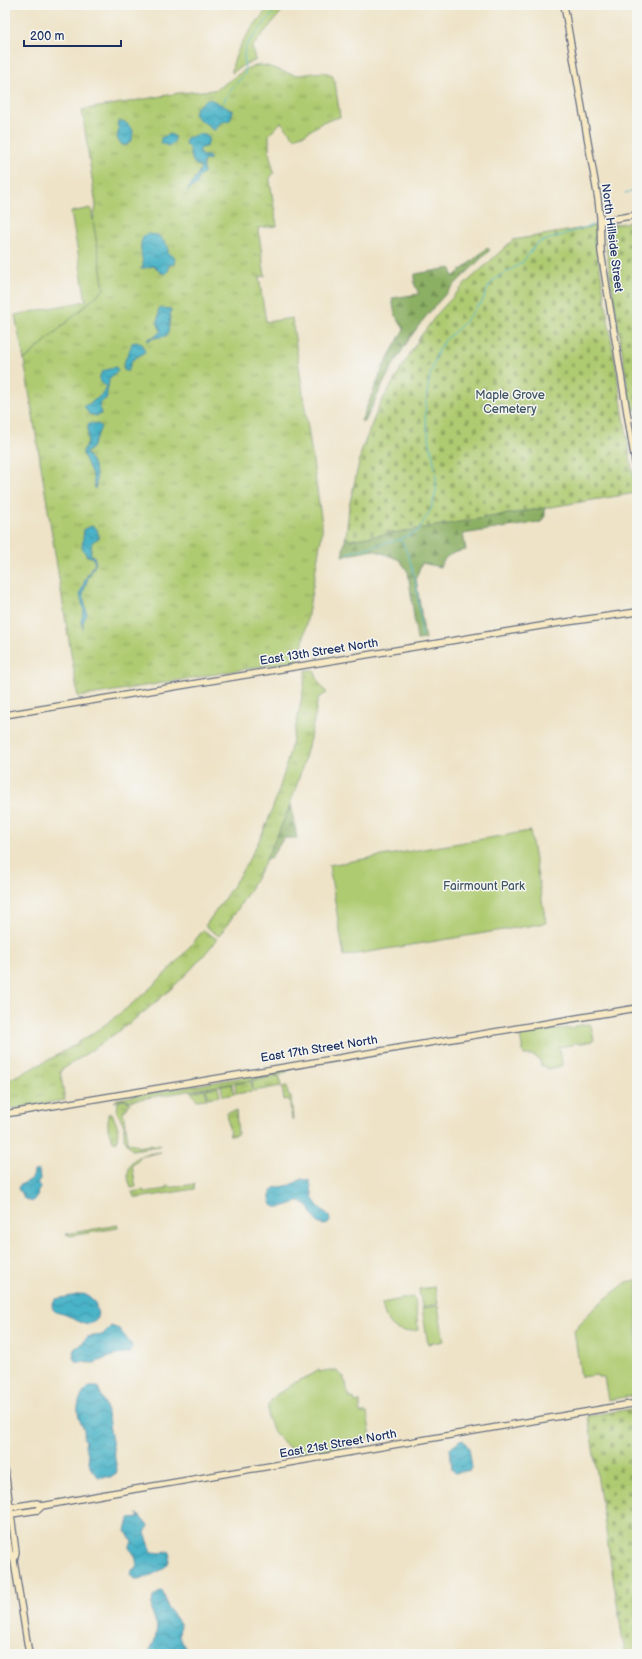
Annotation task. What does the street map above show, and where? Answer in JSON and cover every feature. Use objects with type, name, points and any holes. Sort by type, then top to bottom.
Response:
[{"type":"main road","name":"North Hillside Street","points":[[564,5],[600,220],[601,252],[637,474]]},
{"type":"main road","points":[[600,220],[637,214]]},
{"type":"main road","name":"East 13th Street North","points":[[5,715],[553,624],[637,612]]},
{"type":"main road","name":"East 17th Street North","points":[[5,1114],[637,1008]]},
{"type":"main road","name":"East 21st Street North","points":[[8,1515],[38,1510],[42,1506],[637,1403]]},
{"type":"main road","points":[[5,1470],[8,1515],[16,1552],[14,1561]]},
{"type":"main road","name":"East 21st Street North","points":[[8,1507],[37,1503],[42,1506]]},
{"type":"main road","points":[[5,1524],[10,1553],[14,1561],[29,1654]]},
{"type":"green space","points":[[271,5],[287,5],[252,47],[255,61],[245,64],[232,73],[233,64],[240,46],[252,28]]},
{"type":"green space","points":[[260,65],[297,75],[324,72],[332,75],[335,82],[340,117],[323,122],[305,134],[294,138],[281,122],[269,135],[269,151],[274,173],[270,178],[270,181],[277,226],[258,228],[265,276],[259,277],[266,322],[292,318],[322,524],[322,533],[300,660],[78,697],[24,360],[104,289],[93,221],[96,206],[82,110],[179,93],[215,90],[248,68]]},
{"type":"green space","points":[[91,208],[104,289],[24,360],[15,315],[86,301],[71,212]]},
{"type":"green space","points":[[637,221],[637,409],[631,410],[606,247],[606,226]]},
{"type":"green space","name":"Maple Grove Cemetery","points":[[596,226],[598,256],[636,493],[349,540],[346,536],[349,507],[362,449],[379,406],[420,337],[438,313],[464,285],[513,240]]},
{"type":"green space","points":[[487,248],[490,250],[448,292],[418,326],[389,372],[365,422],[361,421],[384,365],[404,329],[395,315],[392,298],[419,294],[414,283],[415,274],[451,268],[453,277]]},
{"type":"green space","points":[[545,508],[545,516],[541,522],[463,534],[466,550],[450,555],[445,559],[440,567],[422,563],[416,578],[425,639],[417,640],[408,572],[400,560],[374,550],[342,556],[346,536],[349,540]]},
{"type":"green space","points":[[306,670],[314,670],[319,683],[327,693],[318,698],[304,762],[283,823],[254,881],[238,909],[219,936],[205,926],[232,888],[249,860],[269,818],[290,752]]},
{"type":"green space","points":[[291,804],[297,838],[284,838],[270,859],[266,859]]},
{"type":"green space","name":"Fairmount Park","points":[[530,831],[546,923],[344,956],[329,865]]},
{"type":"green space","points":[[203,930],[217,939],[183,978],[144,1012],[60,1071],[65,1100],[5,1110],[5,1081],[61,1053],[88,1037],[114,1018],[162,977],[184,954]]},
{"type":"green space","points":[[591,1025],[594,1040],[578,1044],[576,1042],[573,1045],[558,1047],[560,1050],[561,1066],[547,1069],[545,1066],[541,1066],[540,1060],[533,1055],[524,1055],[520,1037],[521,1035],[554,1029],[574,1028],[575,1026]]},
{"type":"green space","points":[[285,1070],[288,1071],[281,1075],[129,1101],[123,1099],[114,1102],[117,1099]]},
{"type":"green space","points":[[279,1076],[281,1086],[254,1091],[252,1081]]},
{"type":"green space","points":[[251,1081],[252,1091],[236,1094],[235,1084]]},
{"type":"green space","points":[[232,1084],[234,1094],[223,1096],[221,1086]]},
{"type":"green space","points":[[287,1086],[288,1095],[291,1097],[293,1120],[289,1099],[284,1100],[282,1087]]},
{"type":"green space","points":[[218,1087],[220,1096],[208,1098],[206,1089]]},
{"type":"green space","points":[[205,1089],[207,1099],[197,1100],[191,1092]]},
{"type":"green space","points":[[123,1100],[130,1102],[126,1110],[123,1110],[124,1125],[117,1112],[118,1102]]},
{"type":"green space","points":[[236,1111],[238,1134],[230,1136],[227,1112]]},
{"type":"green space","points":[[112,1113],[118,1128],[117,1142],[113,1142],[108,1129],[108,1114]]},
{"type":"green space","points":[[124,1126],[126,1126],[128,1142],[137,1145],[137,1147],[160,1144],[160,1146],[132,1150],[124,1138]]},
{"type":"green space","points":[[161,1152],[139,1157],[139,1160],[132,1165],[136,1187],[131,1188],[128,1178],[129,1169],[134,1160],[138,1157],[143,1155]]},
{"type":"green space","points":[[195,1183],[194,1189],[138,1198],[134,1197],[132,1192],[167,1189],[167,1186],[174,1188],[175,1186],[190,1185]]},
{"type":"green space","points":[[118,1225],[118,1228],[70,1236],[66,1234]]},
{"type":"green space","points":[[637,1280],[637,1395],[608,1400],[604,1377],[598,1377],[597,1375],[581,1377],[574,1330],[596,1306],[627,1282]]},
{"type":"green space","points":[[435,1287],[438,1304],[422,1307],[419,1289]]},
{"type":"green space","points":[[412,1297],[415,1299],[418,1330],[398,1330],[389,1323],[386,1318],[382,1303]]},
{"type":"green space","points":[[438,1306],[444,1341],[428,1344],[422,1308]]},
{"type":"green space","points":[[319,1370],[319,1372],[330,1370],[333,1373],[335,1370],[345,1378],[343,1380],[346,1382],[350,1399],[354,1398],[355,1402],[360,1401],[360,1413],[367,1413],[371,1438],[346,1441],[346,1448],[295,1454],[288,1451],[290,1448],[281,1441],[271,1427],[268,1419],[268,1406],[277,1394],[290,1387],[292,1384]]},
{"type":"green space","points":[[637,1408],[637,1654],[625,1654],[588,1416]]},
{"type":"water","points":[[207,99],[233,111],[230,120],[220,123],[215,130],[211,129],[194,114],[196,108]]},
{"type":"water","points":[[120,121],[125,122],[133,130],[132,140],[127,145],[122,145],[117,138],[119,129],[117,124]]},
{"type":"water","points":[[170,134],[175,138],[173,144],[168,146],[161,143],[161,138]]},
{"type":"water","points":[[200,134],[206,134],[209,138],[207,146],[200,149],[199,152],[202,156],[208,156],[211,159],[204,160],[204,173],[198,178],[197,184],[187,191],[201,168],[194,163],[190,154],[190,149],[185,142],[187,138]]},
{"type":"water","points":[[147,234],[158,235],[168,246],[168,253],[175,257],[174,264],[169,265],[168,271],[165,274],[160,272],[154,266],[140,269],[143,267],[141,245]]},
{"type":"water","points":[[160,308],[171,309],[168,333],[166,336],[147,341],[149,338],[154,337],[161,331],[157,322],[159,315],[158,311]]},
{"type":"water","points":[[136,342],[142,344],[145,352],[132,360],[128,371],[125,371],[123,368],[132,343]]},
{"type":"water","points":[[116,367],[118,371],[109,379],[107,398],[99,403],[101,414],[96,416],[89,414],[84,406],[91,403],[103,393],[106,387],[100,381],[100,375],[103,371]]},
{"type":"water","points":[[91,423],[98,424],[101,427],[92,448],[86,453],[95,468],[95,489],[93,477],[83,454],[88,442],[88,425]]},
{"type":"water","points":[[92,526],[97,529],[99,538],[93,541],[90,554],[94,556],[96,563],[88,578],[83,594],[87,614],[83,622],[83,629],[81,621],[84,611],[80,594],[85,580],[95,563],[92,557],[87,556],[82,548],[84,529]]},
{"type":"water","points":[[39,1170],[40,1179],[37,1183],[41,1186],[37,1193],[38,1194],[32,1202],[23,1198],[23,1195],[18,1189],[19,1186],[31,1179],[34,1175],[34,1171]]},
{"type":"water","points":[[302,1179],[310,1181],[313,1199],[329,1216],[330,1221],[328,1224],[319,1224],[306,1204],[302,1202],[282,1207],[273,1206],[270,1195],[274,1188],[291,1185]]},
{"type":"water","points":[[82,1294],[90,1297],[96,1306],[98,1318],[94,1322],[90,1324],[82,1323],[54,1310],[52,1305],[56,1299]]},
{"type":"water","points":[[111,1326],[119,1329],[131,1344],[132,1348],[129,1353],[112,1356],[94,1363],[75,1362],[73,1356],[75,1348],[80,1346],[87,1337],[102,1335]]},
{"type":"water","points":[[89,1387],[98,1387],[106,1407],[117,1470],[116,1474],[112,1477],[99,1477],[90,1466],[85,1446],[86,1440],[83,1438],[84,1431],[78,1411],[80,1398]]},
{"type":"water","points":[[459,1440],[463,1440],[469,1448],[472,1468],[471,1470],[455,1473],[452,1469],[450,1448],[458,1443]]},
{"type":"water","points":[[137,1513],[148,1526],[145,1533],[152,1552],[163,1553],[169,1551],[171,1555],[167,1565],[164,1568],[146,1577],[134,1579],[130,1574],[133,1569],[136,1568],[136,1559],[129,1548],[132,1542],[126,1531],[129,1519],[139,1518]]},
{"type":"water","points":[[162,1590],[168,1608],[180,1623],[179,1636],[188,1654],[151,1654],[149,1652],[155,1640],[157,1626],[151,1610],[153,1597]]},
{"type":"waterway","points":[[222,105],[230,90],[245,74],[244,53],[247,44],[280,5]]},
{"type":"waterway","points":[[625,193],[637,191]]},
{"type":"waterway","points":[[347,553],[398,540],[418,531],[431,509],[436,491],[436,481],[435,468],[425,417],[426,400],[430,375],[437,354],[444,341],[463,324],[478,305],[481,304],[489,286],[495,279],[522,263],[537,243],[593,225]]},
{"type":"waterway","points":[[400,539],[406,550],[414,574],[422,637]]}]
